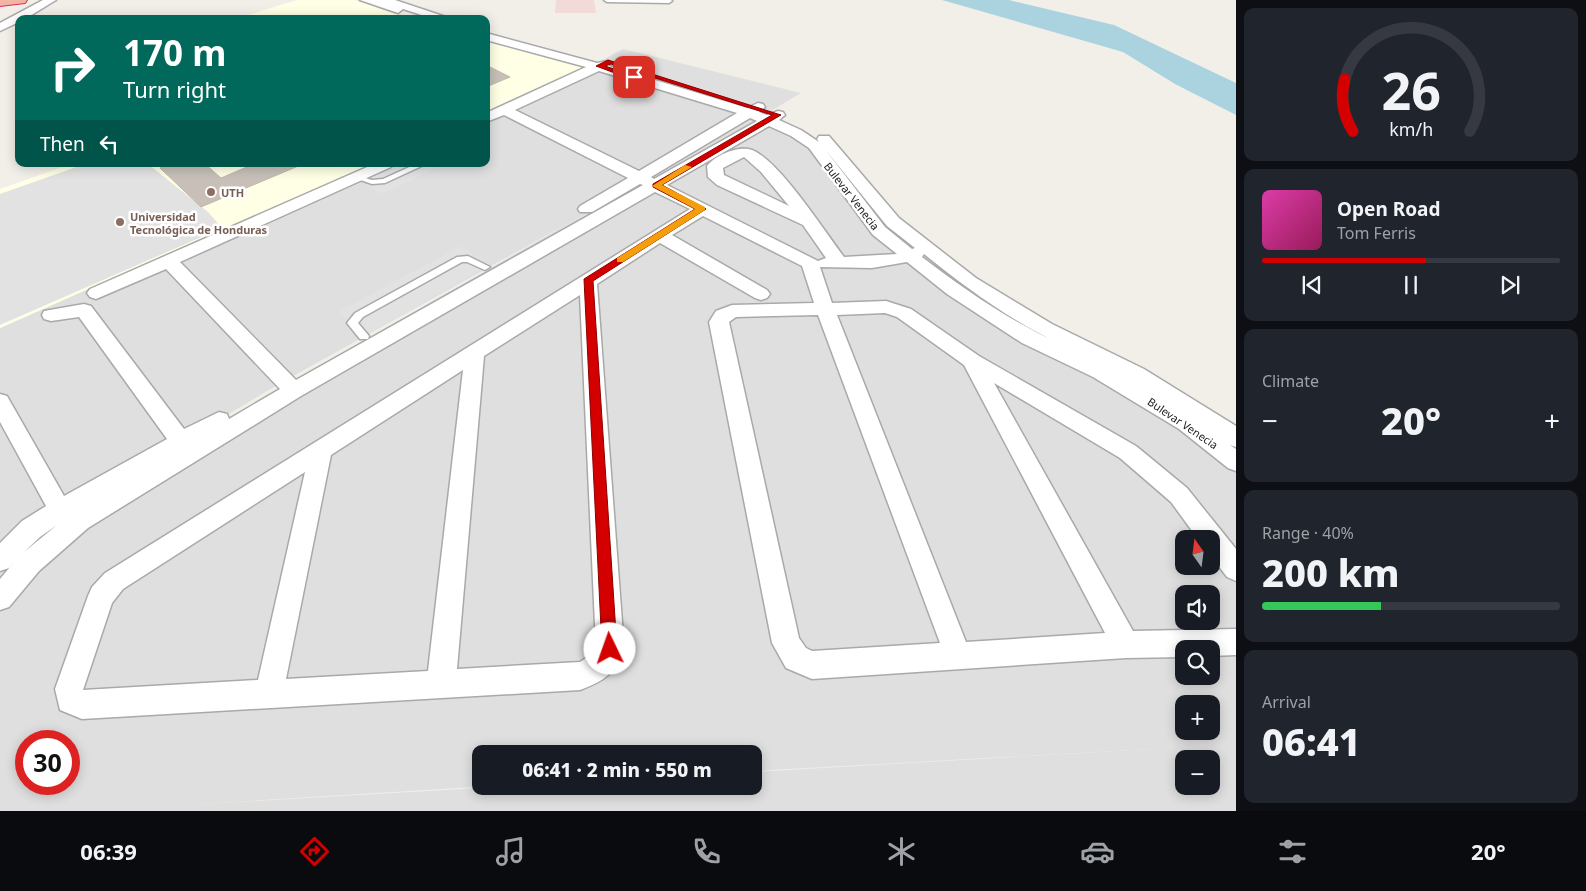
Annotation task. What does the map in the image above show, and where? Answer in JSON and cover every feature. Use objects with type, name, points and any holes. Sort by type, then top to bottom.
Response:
[{"type":"highway","points":[[6,2],[20,0]]},
{"type":"street","points":[[24,15],[51,0]]},
{"type":"street","points":[[364,0],[412,15]]},
{"type":"street","points":[[384,0],[434,15]]},
{"type":"street","points":[[0,28],[15,20]]},
{"type":"street","name":"Bulevar Venecia","points":[[490,30],[808,128],[826,141],[893,222],[925,249],[1001,303],[1045,329],[1137,374],[1212,420],[1236,438]]},
{"type":"street","name":"Bulevar Venecia","points":[[490,37],[605,64]]},
{"type":"street","points":[[490,116],[605,64]]},
{"type":"street","points":[[505,110],[810,263],[883,260],[908,256],[925,249]]},
{"type":"street","points":[[0,560],[31,530],[69,516],[763,114]]},
{"type":"street","name":"Bulevar Venecia","points":[[763,114],[814,146],[879,231],[908,256],[975,305],[1029,338],[1100,372],[1186,423],[1236,462]]},
{"type":"street","points":[[808,221],[722,182],[716,177],[716,166],[737,153],[744,152],[757,158],[808,221],[838,262]]},
{"type":"street","points":[[96,293],[379,167]]},
{"type":"street","points":[[1,596],[30,562],[54,540],[69,516],[181,442],[289,387],[364,336],[485,267],[648,182]]},
{"type":"street","points":[[588,279],[610,649],[604,662],[596,670],[580,676],[82,705],[70,700],[69,689],[101,596],[114,582],[588,279],[702,209]]},
{"type":"street","points":[[659,235],[761,294]]},
{"type":"street","points":[[169,261],[289,387]]},
{"type":"street","points":[[810,263],[825,309],[958,654]]},
{"type":"street","points":[[1236,569],[1179,495],[1148,467],[1128,452],[972,361],[904,313],[886,307],[732,312],[723,316],[719,322],[786,643],[796,658],[812,665],[958,654],[1126,645],[1236,642]]},
{"type":"street","points":[[51,315],[84,310],[181,442]]},
{"type":"street","points":[[441,684],[475,352]]},
{"type":"street","points":[[972,361],[1126,645]]},
{"type":"street","points":[[0,402],[69,516]]},
{"type":"street","points":[[269,693],[321,449]]},
{"type":"lane","points":[[607,0],[669,1]]},
{"type":"lane","points":[[356,177],[372,182],[385,181],[415,167]]},
{"type":"shaded area","points":[[297,0],[355,0],[398,15],[248,15]]},
{"type":"shaded area","points":[[556,0],[594,0],[596,13],[555,13]]},
{"type":"shaded area","points":[[490,42],[589,67],[490,111]]},
{"type":"shaded area","points":[[623,49],[801,93],[766,114],[809,133],[835,155],[900,234],[929,262],[1042,336],[1222,438],[1236,449],[1236,811],[0,811],[0,328],[364,167],[490,167],[490,111],[589,67]],"holes":[[[583,215],[52,519],[286,380]]]},
{"type":"shaded area","name":"Universidad Tecnológica de Honduras","points":[[62,167],[364,167],[0,328],[0,189]]},
{"type":"shaded area","name":"Universidad Tecnológica de Honduras","points":[[76,167],[152,167],[208,212],[222,228],[0,325],[0,194]]},
{"type":"shaded area","points":[[379,167],[440,167],[381,194],[356,177]]},
{"type":"shaded area","points":[[461,246],[489,265],[364,336],[338,312]]},
{"type":"water","points":[[942,0],[1009,0],[1114,25],[1236,83],[1236,115],[1175,84],[1123,52]]},
{"type":"building","points":[[490,67],[510,77],[490,85]]},
{"type":"building","name":"UTH","points":[[208,167],[221,178],[247,167],[296,167],[201,207],[160,168]]},
{"type":"slow traffic","points":[[620,260],[702,209],[656,186],[688,167]]},
{"type":"place","name":"UTH","points":[[211,192]]},
{"type":"place","name":"Universidad Tecnológica de Honduras","points":[[120,222]]},
{"type":"route","points":[[610,649],[588,279],[702,209],[656,186],[778,115],[611,61],[599,66],[634,77]]}]
